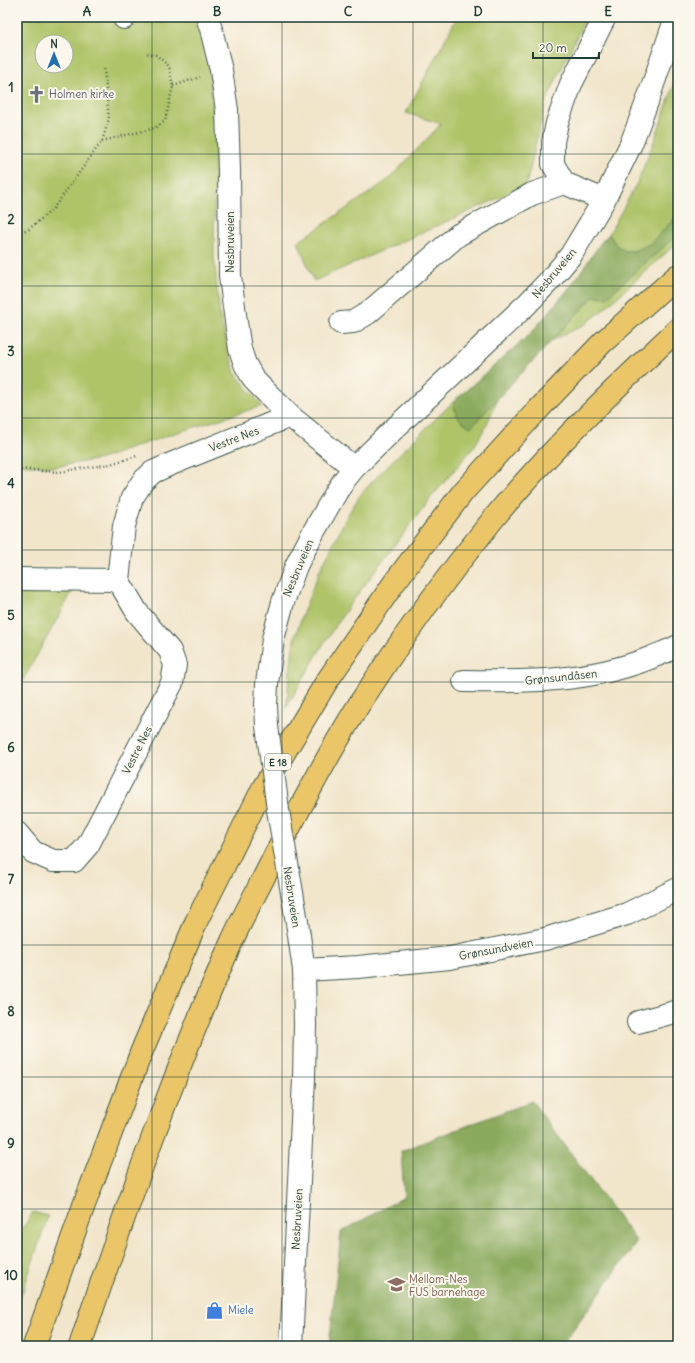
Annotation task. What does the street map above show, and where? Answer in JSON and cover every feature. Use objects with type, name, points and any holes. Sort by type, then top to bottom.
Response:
[{"type":"highway","name":"E 18","points":[[34,1346],[84,1205],[141,1052],[196,922],[263,788],[327,681],[394,582],[463,492],[533,415],[603,342],[678,275]]},
{"type":"highway","points":[[80,1346],[125,1211],[178,1070],[232,939],[301,804],[360,704],[426,607],[495,517],[557,447],[630,373],[678,329]]},
{"type":"street","name":"Nesbruveien","points":[[208,17],[221,70],[227,110],[230,276],[240,349],[245,364],[254,380],[290,416],[354,468]]},
{"type":"street","points":[[604,200],[564,183],[553,164],[553,142],[557,123],[571,84],[605,17]]},
{"type":"street","name":"Nesbruveien","points":[[291,1346],[304,1079],[304,970],[266,726],[267,684],[273,639],[283,602],[296,566],[314,531],[337,491],[354,468],[526,304],[552,278],[571,255],[604,200],[631,144],[674,41],[676,17]]},
{"type":"street","points":[[341,323],[354,322],[368,313],[458,235],[532,194],[564,183]]},
{"type":"street","name":"Vestre Nes","points":[[17,833],[33,852],[53,861],[74,861],[88,845],[172,683],[175,665],[170,652],[137,612],[118,580],[124,526],[132,498],[143,481],[154,472],[170,464],[290,416]]},
{"type":"street","points":[[17,579],[118,580]]},
{"type":"street","name":"Grønsundåsen","points":[[464,681],[521,681],[565,678],[604,672],[638,662],[678,646]]},
{"type":"street","name":"Grønsundveien","points":[[304,970],[358,967],[450,958],[545,939],[626,914],[678,889]]},
{"type":"street","points":[[638,1022],[678,1011]]},
{"type":"path","points":[[102,141],[155,128],[165,120],[173,86],[169,66],[156,55],[145,53]]},
{"type":"path","points":[[17,233],[29,229],[53,209],[102,141],[108,119],[104,68]]},
{"type":"path","points":[[173,86],[221,70]]},
{"type":"green space","points":[[17,17],[201,17],[206,31],[215,137],[214,256],[220,317],[235,373],[262,406],[169,435],[101,459],[54,467],[17,464]]},
{"type":"green space","points":[[457,17],[586,17],[545,104],[526,186],[314,281],[298,242],[388,180],[441,124],[406,113]]},
{"type":"green space","points":[[678,73],[678,215],[650,244],[634,251],[625,251],[616,245],[609,234],[637,183],[655,139]]},
{"type":"green space","points":[[678,215],[678,234],[607,297],[594,296],[471,427],[460,420],[455,411],[453,402],[531,333],[571,286],[602,241],[609,234],[616,245],[625,251],[634,251],[650,244]]},
{"type":"green space","points":[[678,234],[678,242],[603,310],[584,325],[551,341],[594,296],[607,297]]},
{"type":"green space","points":[[498,398],[486,426],[474,447],[429,500],[351,603],[324,643],[286,708],[294,640],[303,613],[319,572],[347,516],[361,494],[383,470],[453,402],[458,417],[471,427]]},
{"type":"green space","points":[[75,587],[17,691],[17,588]]},
{"type":"green space","points":[[532,1101],[637,1242],[561,1346],[329,1346],[341,1232],[404,1197],[401,1151]]},
{"type":"green space","points":[[33,1212],[48,1216],[17,1308],[17,1237]]},
{"type":"place","name":"Holmen kirke","points":[[36,94]]},
{"type":"place","name":"Mellom-Nes FUS barnehage","points":[[396,1285]]},
{"type":"place","name":"Miele","points":[[215,1310]]}]
